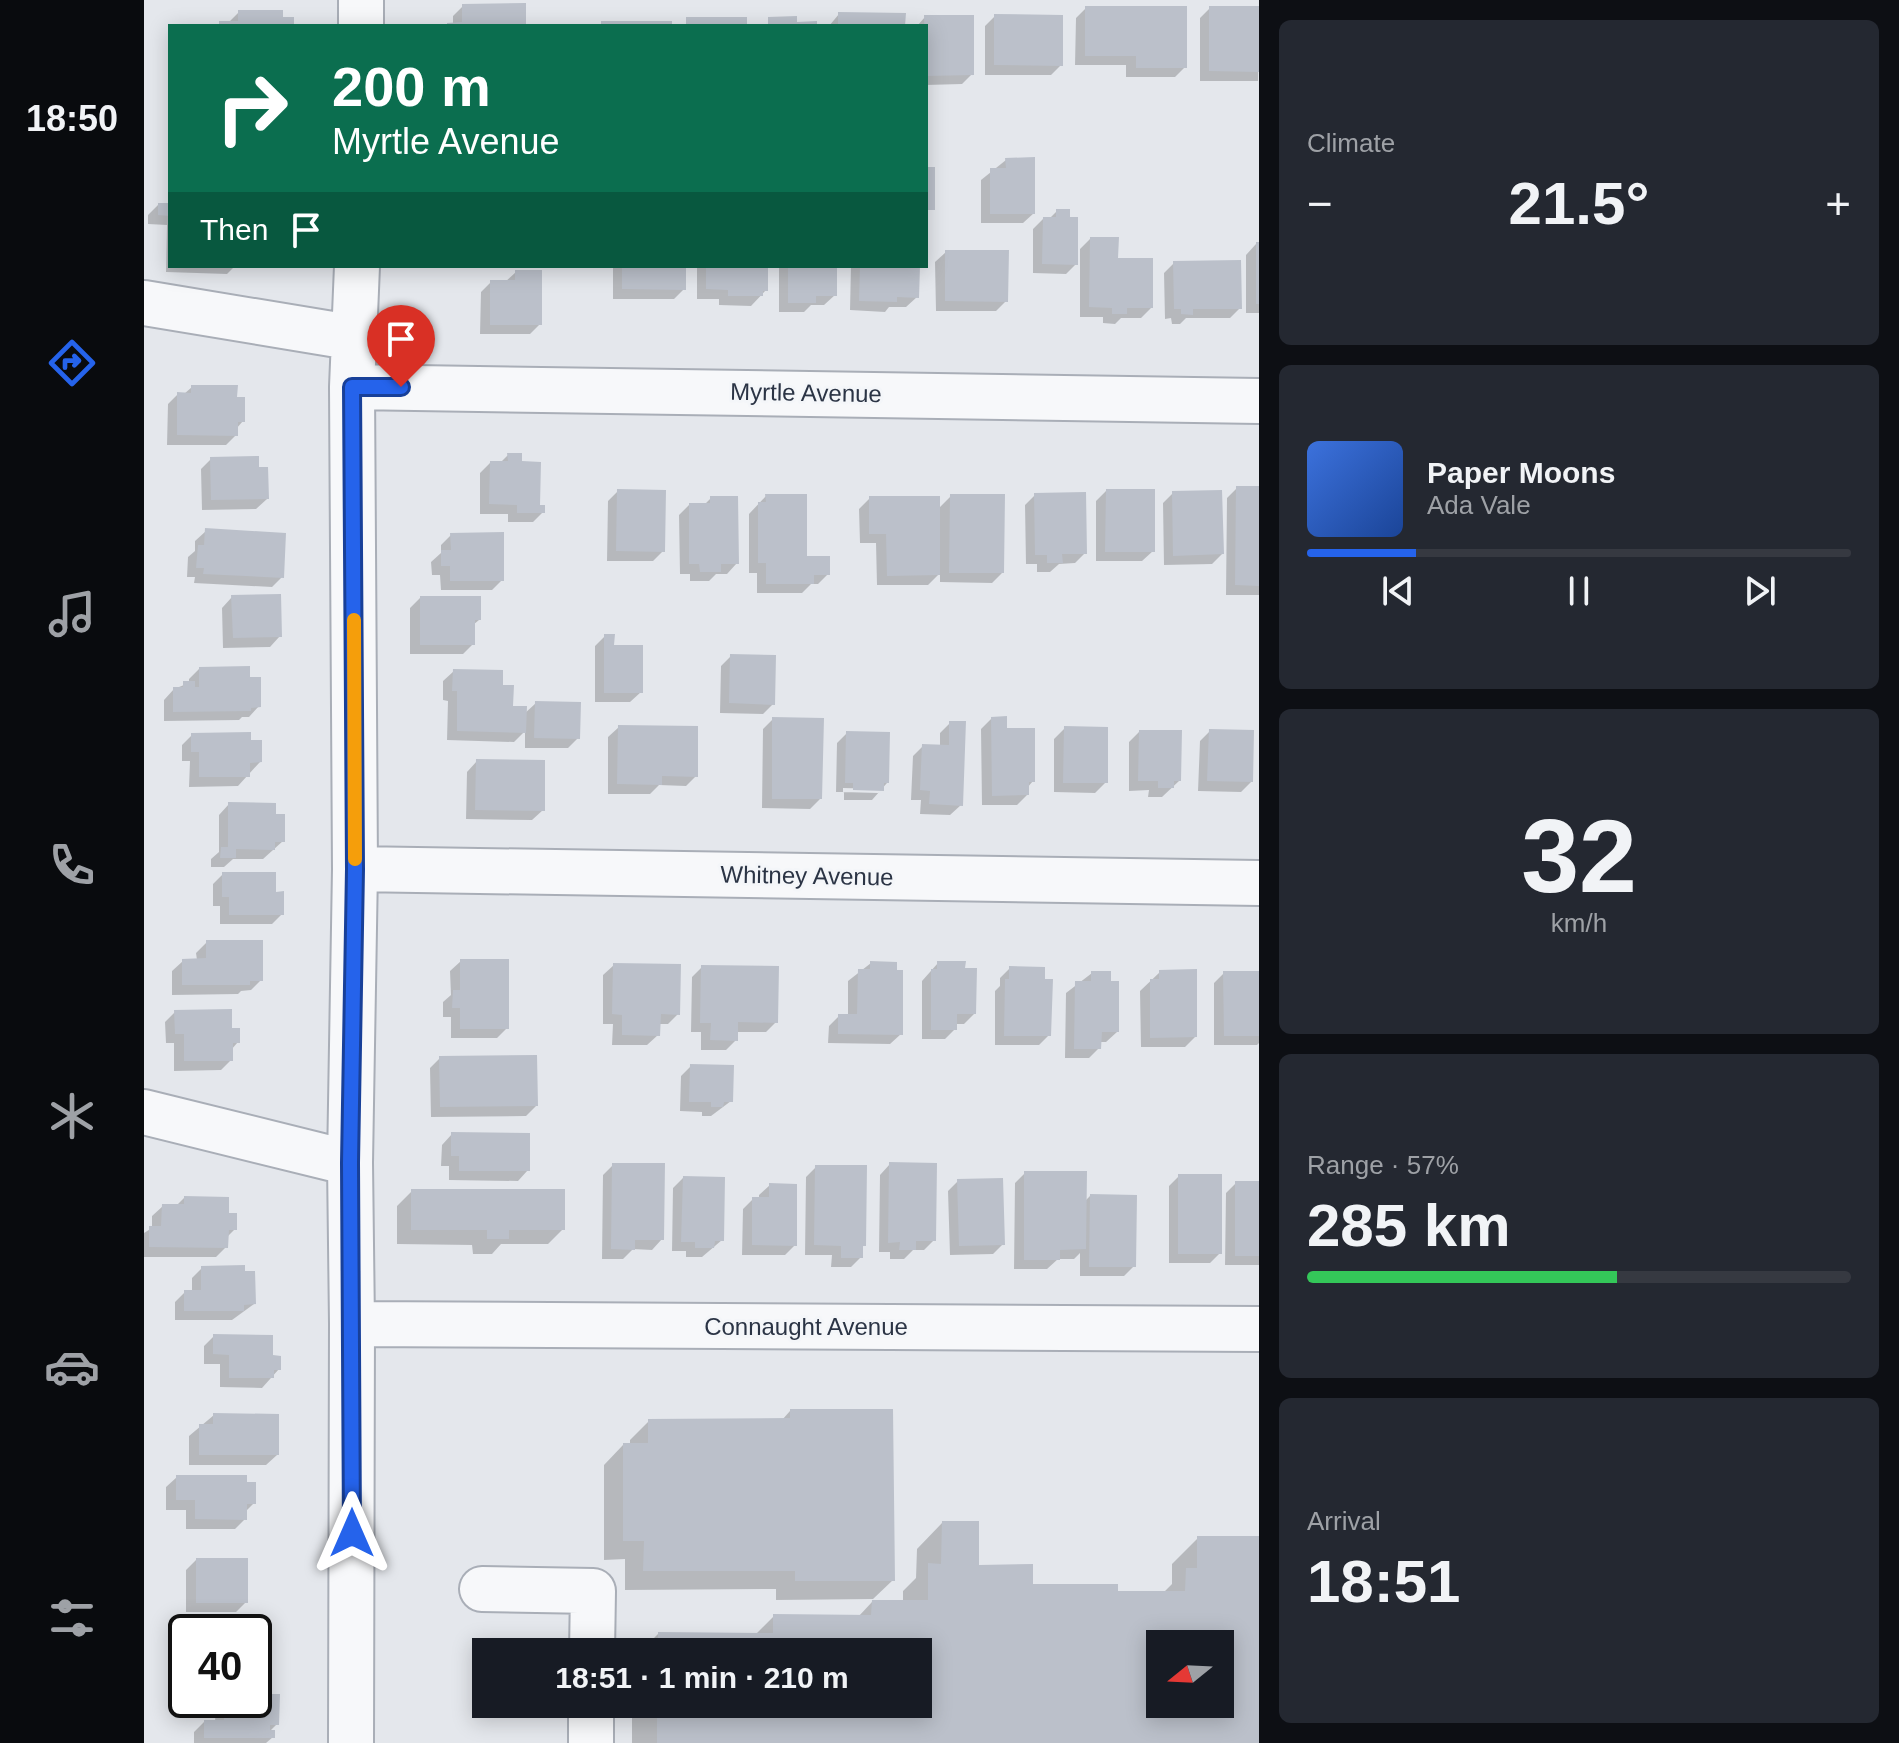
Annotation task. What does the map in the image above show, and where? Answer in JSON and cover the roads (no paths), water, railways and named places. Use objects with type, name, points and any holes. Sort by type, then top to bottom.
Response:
[{"type":"street","points":[[361,0],[361,24]]},
{"type":"street","points":[[351,1743],[350,1163],[355,869],[352,387],[357,268]]},
{"type":"street","points":[[144,303],[356,338]]},
{"type":"street","name":"Myrtle Avenue","points":[[352,387],[1259,401]]},
{"type":"street","name":"Whitney Avenue","points":[[355,869],[1259,883]]},
{"type":"street","points":[[144,1112],[350,1163]]},
{"type":"street","name":"Connaught Avenue","points":[[352,1324],[1259,1329]]},
{"type":"street","points":[[482,1589],[593,1591],[592,1638]]},
{"type":"street","points":[[591,1718],[591,1743]]}]
